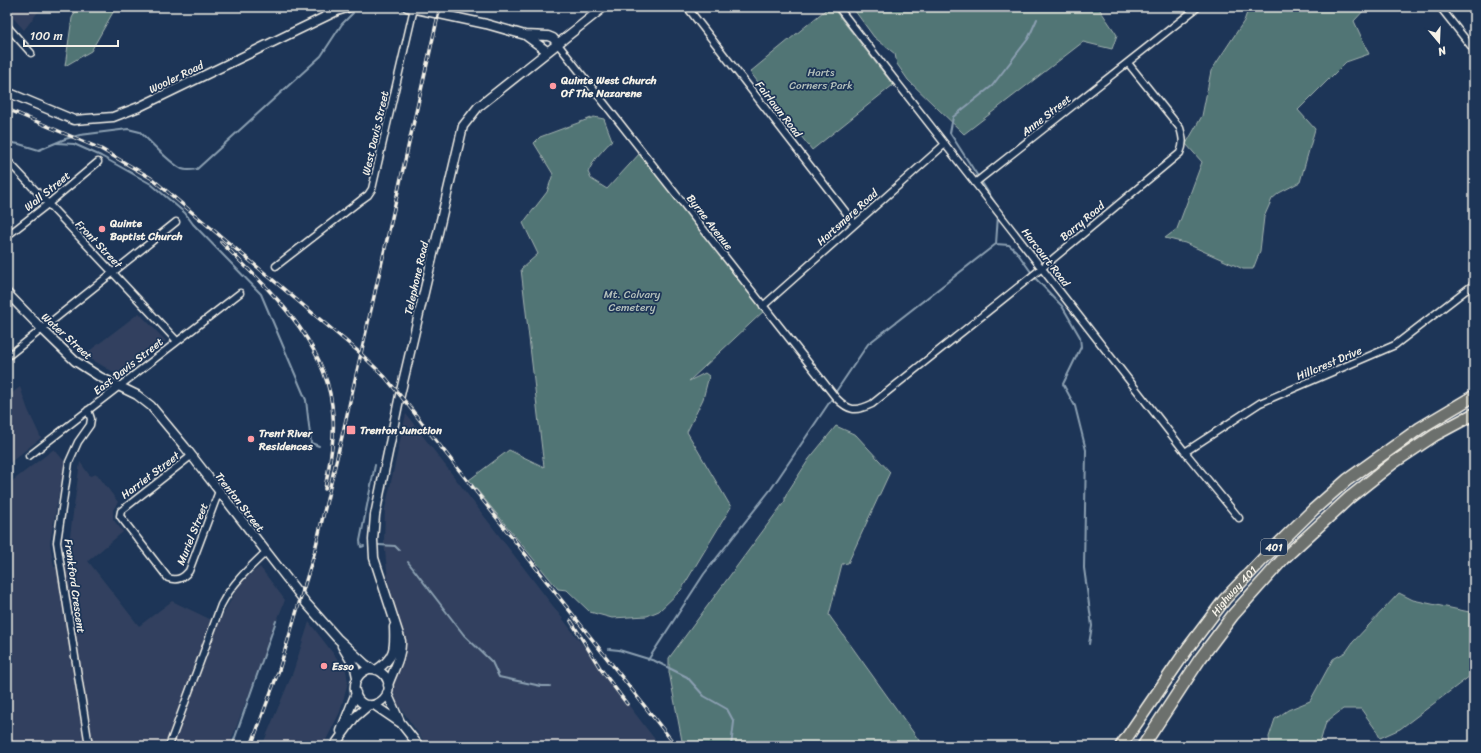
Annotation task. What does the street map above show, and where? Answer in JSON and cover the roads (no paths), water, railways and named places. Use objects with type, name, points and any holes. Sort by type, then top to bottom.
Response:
[{"type":"highway","name":"Highway 401","points":[[1121,746],[1188,648],[1225,599],[1262,560],[1313,510],[1347,480],[1420,428],[1474,396]]},
{"type":"highway","name":"Highway 401","points":[[1143,746],[1200,659],[1233,615],[1283,559],[1349,498],[1394,463],[1434,435],[1474,414]]},
{"type":"street","name":"Wooler Road","points":[[7,92],[74,120],[112,117],[139,107],[337,11],[350,7]]},
{"type":"street","name":"Telephone Road","points":[[388,689],[398,661],[401,647],[400,635],[374,558],[373,540],[375,515],[400,394],[463,126],[478,107],[604,7]]},
{"type":"street","name":"Fairlawn Road","points":[[687,7],[855,224]]},
{"type":"street","name":"Harcourt Road","points":[[838,7],[1185,452],[1239,518]]},
{"type":"street","name":"Anne Street","points":[[975,183],[1198,7]]},
{"type":"street","points":[[1440,7],[1474,50]]},
{"type":"street","points":[[411,8],[525,34],[548,36],[553,38],[557,43]]},
{"type":"street","name":"West Davis Street","points":[[276,266],[362,200],[372,189],[411,8]]},
{"type":"street","points":[[7,26],[31,53]]},
{"type":"street","points":[[525,34],[547,51]]},
{"type":"street","name":"Byrne Avenue","points":[[557,43],[836,398],[851,409]]},
{"type":"street","name":"Barry Road","points":[[851,409],[860,410],[872,404],[1042,268],[1180,153],[1183,146],[1183,138],[1180,128],[1128,63]]},
{"type":"street","name":"Hartsmere Road","points":[[763,306],[945,144]]},
{"type":"street","name":"Front Street","points":[[7,160],[177,341]]},
{"type":"street","name":"Wall Street","points":[[7,236],[98,162]]},
{"type":"street","points":[[7,356],[176,222]]},
{"type":"street","name":"Hillcrest Drive","points":[[1185,452],[1260,404],[1395,345],[1474,284]]},
{"type":"street","name":"Water Street","points":[[7,293],[75,360],[100,377],[120,386]]},
{"type":"street","name":"East Davis Street","points":[[29,456],[240,293]]},
{"type":"street","name":"Trenton Street","points":[[120,386],[137,395],[151,406],[306,603],[337,638],[365,664],[374,669]]},
{"type":"street","name":"Frankford Crescent","points":[[88,410],[91,419],[90,425],[78,442],[69,462],[57,542],[89,746]]},
{"type":"street","name":"Harriet Street","points":[[177,579],[168,578],[120,516],[121,511],[124,508],[191,456]]},
{"type":"street","name":"Muriel Street","points":[[177,579],[185,576],[189,571],[219,491]]},
{"type":"street","points":[[169,746],[221,605],[229,590],[239,578],[266,552]]},
{"type":"street","name":"Telephone Road","points":[[374,669],[388,660],[393,653],[394,616]]},
{"type":"street","name":"Trenton Street","points":[[337,638],[355,668],[357,677]]},
{"type":"street","points":[[400,722],[371,705],[360,702],[356,693],[355,684],[357,677],[364,671],[374,669],[384,674],[400,722],[419,746]]},
{"type":"street","points":[[335,744],[355,717],[371,705],[382,701],[388,689]]},
{"type":"street","points":[[335,744],[356,693]]},
{"type":"waterway","points":[[7,142],[39,150],[65,139],[80,135],[128,129],[140,132],[166,157],[182,169],[197,169],[321,56],[342,24],[353,13]]},
{"type":"waterway","points":[[999,211],[950,133],[953,117],[992,86],[1028,39],[1037,19]]},
{"type":"waterway","points":[[57,143],[74,144],[101,156],[151,184],[185,213],[193,224],[261,294],[306,400],[311,443],[319,446]]},
{"type":"waterway","points":[[996,244],[998,215]]},
{"type":"waterway","points":[[835,393],[868,344],[996,244],[1009,245],[1016,251],[1036,279],[1062,306],[1080,337],[1081,347],[1063,384],[1075,406],[1086,450],[1084,568],[1092,626],[1089,644]]},
{"type":"waterway","points":[[648,660],[704,574],[771,489],[833,397]]},
{"type":"waterway","points":[[364,546],[361,547],[360,541],[375,465]]},
{"type":"waterway","points":[[379,545],[395,546],[399,550]]},
{"type":"waterway","points":[[408,562],[464,635],[492,662],[499,677],[541,686],[550,686]]},
{"type":"waterway","points":[[232,746],[276,621]]},
{"type":"waterway","points":[[609,649],[619,650],[655,661],[687,677],[704,696],[727,709],[734,722],[731,746]]},
{"type":"railway","points":[[251,746],[279,670],[314,554],[440,7]]},
{"type":"railway","points":[[7,109],[101,149],[151,178],[359,352],[385,377],[408,405],[676,746]]},
{"type":"railway","points":[[221,242],[277,299],[309,341],[321,364],[329,389],[333,416],[333,434],[325,489]]},
{"type":"railway","points":[[571,621],[600,668],[627,704]]},
{"type":"place","name":"Quinte West Church Of The Nazarene","points":[[553,86]]},
{"type":"place","name":"Quinte Baptist Church","points":[[102,229]]},
{"type":"place","name":"Trenton Junction","points":[[351,430]]},
{"type":"place","name":"Trent River Residences","points":[[251,439]]},
{"type":"place","name":"Esso","points":[[324,666]]},
{"type":"park label","name":"Harts Corners Park","points":[[821,78]]},
{"type":"park label","name":"Mt. Calvary Cemetery","points":[[632,300]]}]
